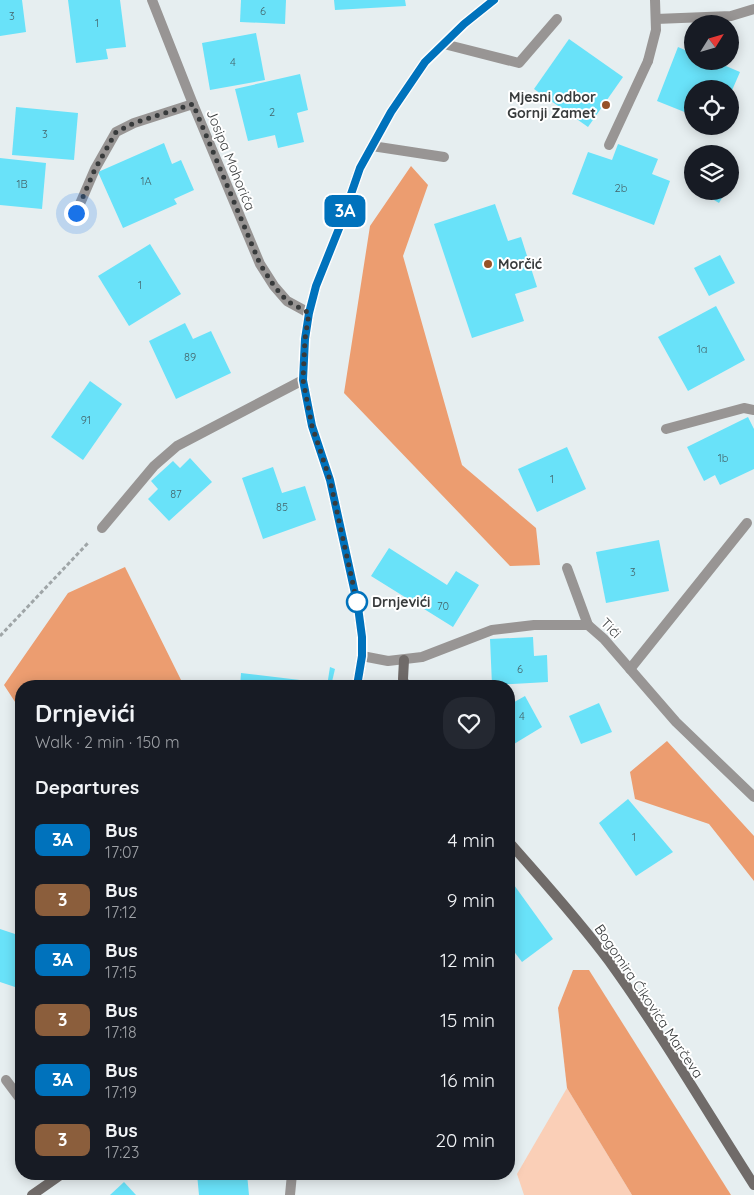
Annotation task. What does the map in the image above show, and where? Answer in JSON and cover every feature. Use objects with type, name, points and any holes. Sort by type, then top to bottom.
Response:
[{"type":"street","name":"Josipa Mohorića","points":[[152,0],[260,264],[274,286],[287,301],[309,313]]},
{"type":"street","points":[[358,680],[362,656],[362,637],[358,607],[330,480],[312,426],[303,380],[305,339],[309,313],[316,286],[340,226],[360,168],[391,112],[425,62],[464,24],[494,0]]},
{"type":"street","points":[[609,145],[648,61],[656,30],[656,0]]},
{"type":"street","points":[[656,19],[731,16],[754,9]]},
{"type":"street","points":[[444,44],[519,64],[557,19]]},
{"type":"street","points":[[76,213],[95,169],[116,132],[134,123],[193,104]]},
{"type":"street","points":[[372,146],[444,157]]},
{"type":"street","points":[[102,528],[154,466],[177,446],[303,380]]},
{"type":"street","points":[[666,429],[744,408],[754,410]]},
{"type":"street","points":[[630,669],[747,523]]},
{"type":"street","points":[[567,568],[588,625]]},
{"type":"street","name":"Tići","points":[[362,656],[388,661],[404,660],[422,657],[492,630],[534,625],[588,625],[604,639],[676,722],[754,797]]},
{"type":"street","points":[[403,680],[404,660]]},
{"type":"street","name":"Bogomira Ćikovića Marčeva","points":[[515,849],[581,924],[635,998],[754,1184]]},
{"type":"street","points":[[6,1080],[15,1092]]},
{"type":"street","points":[[32,1195],[52,1180]]},
{"type":"street","points":[[290,1195],[291,1180]]},
{"type":"path","points":[[0,636],[102,528]]},
{"type":"shaded area","points":[[411,166],[428,185],[403,256],[462,465],[536,528],[540,565],[510,566],[344,393],[370,226]]},
{"type":"shaded area","points":[[125,567],[181,680],[15,680],[15,702],[4,685],[68,593]]},
{"type":"shaded area","points":[[667,741],[754,836],[754,881],[709,824],[635,799],[630,772]]},
{"type":"shaded area","points":[[573,970],[589,970],[731,1195],[632,1195],[567,1088],[558,1008]]},
{"type":"shaded area","points":[[567,1088],[632,1195],[524,1195],[517,1174]]},
{"type":"building","points":[[0,0],[22,0],[26,32],[0,36]]},
{"type":"building","points":[[68,0],[120,0],[126,47],[106,49],[108,59],[76,63]]},
{"type":"building","points":[[241,0],[286,0],[285,24],[240,22]]},
{"type":"building","points":[[334,0],[405,0],[406,6],[335,10]]},
{"type":"building","points":[[256,33],[265,80],[210,90],[202,43]]},
{"type":"building","points":[[569,39],[623,77],[588,127],[534,89]]},
{"type":"building","points":[[678,47],[684,50],[684,70],[735,70],[740,72],[737,80],[684,80],[684,112],[657,101]]},
{"type":"building","points":[[300,74],[308,110],[297,113],[304,142],[278,148],[275,135],[248,141],[235,89]]},
{"type":"building","points":[[16,107],[78,113],[74,160],[12,155]]},
{"type":"building","points":[[164,143],[172,164],[181,160],[194,190],[174,199],[177,204],[123,228],[98,172]]},
{"type":"building","points":[[618,144],[658,159],[652,174],[670,181],[654,225],[572,194],[588,152],[612,160]]},
{"type":"building","points":[[0,158],[46,163],[42,209],[0,205]]},
{"type":"building","name":"Morčić","points":[[495,204],[508,241],[521,237],[537,287],[515,294],[524,321],[472,338],[434,224]]},
{"type":"building","points":[[150,244],[181,294],[129,326],[98,276]]},
{"type":"building","points":[[720,255],[735,283],[709,296],[694,268]]},
{"type":"building","points":[[716,306],[745,360],[688,391],[658,337]]},
{"type":"building","points":[[185,323],[193,339],[211,331],[231,373],[176,399],[149,341]]},
{"type":"building","points":[[90,381],[122,404],[83,460],[51,437]]},
{"type":"building","points":[[748,417],[754,429],[754,469],[720,485],[715,475],[704,481],[687,447]]},
{"type":"building","points":[[567,447],[586,489],[537,512],[518,469]]},
{"type":"building","points":[[190,458],[212,482],[169,521],[148,499],[158,489],[151,481],[173,461],[180,468]]},
{"type":"building","points":[[273,467],[282,493],[305,486],[316,520],[263,539],[242,478]]},
{"type":"building","points":[[659,540],[669,591],[606,603],[596,552]]},
{"type":"building","points":[[389,548],[447,585],[456,571],[479,585],[453,627],[371,576]]},
{"type":"building","points":[[533,637],[534,656],[547,655],[548,682],[515,684],[515,680],[492,680],[490,639]]},
{"type":"building","points":[[330,667],[335,669],[332,680],[328,680]]},
{"type":"building","points":[[241,673],[300,680],[240,680]]},
{"type":"building","points":[[525,696],[542,727],[515,743],[515,702]]},
{"type":"building","points":[[599,703],[612,732],[581,744],[569,716]]},
{"type":"building","points":[[628,799],[673,852],[636,876],[599,823]]},
{"type":"building","points":[[515,886],[553,939],[522,962],[515,953]]},
{"type":"building","points":[[0,929],[15,934],[15,987],[0,982]]},
{"type":"building","points":[[198,1180],[248,1180],[249,1195],[199,1195]]},
{"type":"building","points":[[124,1182],[136,1195],[110,1195]]},
{"type":"bus line","name":"3A","points":[[358,680],[362,656],[362,637],[358,607],[330,480],[312,426],[303,380],[305,339],[309,313],[316,286],[340,226],[360,168],[391,112],[425,62],[464,24],[494,0]]},
{"type":"place","name":"Mjesni odbor Gornji Zamet","points":[[606,105]]},
{"type":"place","name":"Morčić","points":[[488,264]]},
{"type":"place","name":"Drnjevići","points":[[357,602]]},
{"type":"route","points":[[76,213],[95,169],[116,132],[134,123],[193,104],[246,235],[260,264],[274,286],[287,301],[309,313],[305,339],[303,380],[312,426],[330,480],[358,607],[357,602]]}]
